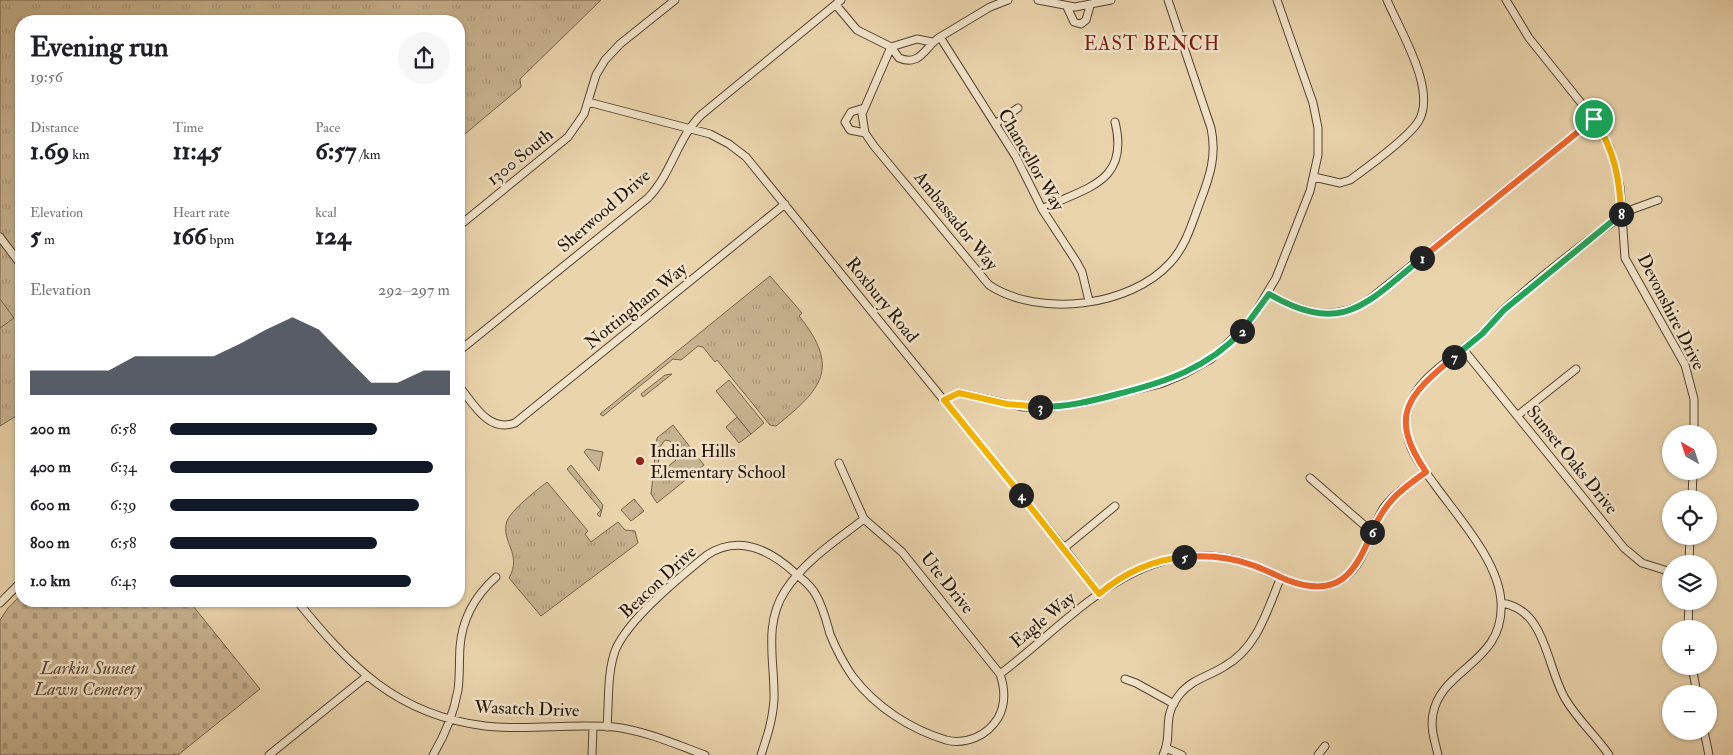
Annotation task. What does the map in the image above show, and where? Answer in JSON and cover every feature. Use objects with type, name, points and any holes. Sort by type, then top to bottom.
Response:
[{"type":"street","name":"1300 South","points":[[465,221],[568,137],[581,120],[596,75],[605,60],[620,44],[675,0]]},
{"type":"street","points":[[838,2],[857,30],[891,47],[899,58],[911,60],[923,56],[932,42],[940,37],[990,7],[1008,0]]},
{"type":"street","points":[[1038,0],[1067,7],[1090,6],[1111,0]]},
{"type":"street","name":"Ambassador Way","points":[[891,47],[877,84],[864,108],[851,112],[845,122],[850,130],[865,133],[989,286],[1011,296],[1045,304],[1061,305],[1089,301],[1133,289],[1154,277],[1170,264],[1187,236],[1210,175],[1214,150],[1211,128],[1168,0]]},
{"type":"street","points":[[944,400],[959,393],[1023,407],[1060,407],[1160,384],[1197,367],[1224,348],[1249,323],[1269,294],[1314,178],[1318,155],[1316,115],[1278,0]]},
{"type":"street","points":[[1314,178],[1340,183],[1350,180],[1406,134],[1422,114],[1425,100],[1423,80],[1387,0]]},
{"type":"street","name":"Devonshire Drive","points":[[1506,0],[1529,38],[1594,119],[1608,143],[1618,173],[1625,258],[1685,366],[1694,399],[1694,425]]},
{"type":"street","name":"Sherwood Drive","points":[[465,347],[648,198],[666,177],[688,128],[710,106],[838,2]]},
{"type":"street","points":[[1067,7],[1074,22],[1081,24],[1086,20],[1090,6]]},
{"type":"street","name":"Chancellor Way","points":[[940,37],[1016,157],[1042,209],[1079,266],[1089,301]]},
{"type":"street","points":[[891,47],[917,39],[932,42]]},
{"type":"street","name":"Roxbury Road","points":[[588,102],[716,137],[740,152],[786,204],[1099,594]]},
{"type":"street","points":[[864,108],[862,120],[865,133]]},
{"type":"street","points":[[995,124],[1018,108]]},
{"type":"street","points":[[1269,294],[1292,306],[1313,313],[1338,314],[1361,306],[1594,119]]},
{"type":"street","points":[[1042,209],[1094,186],[1110,173],[1118,154],[1118,135],[1115,122]]},
{"type":"street","points":[[1438,755],[1432,730],[1435,705],[1451,680],[1472,665],[1487,648],[1497,627],[1501,603],[1496,581],[1478,545],[1426,472],[1407,440],[1408,410],[1421,385],[1463,350],[1504,310],[1621,216],[1633,209],[1658,200]]},
{"type":"street","name":"Nottingham Way","points":[[465,393],[487,420],[502,425],[519,420],[786,204]]},
{"type":"street","points":[[0,237],[15,256]]},
{"type":"street","name":"Sunset Oaks Drive","points":[[1463,350],[1630,554],[1651,567],[1662,570]]},
{"type":"street","points":[[1517,416],[1576,370]]},
{"type":"street","points":[[761,755],[773,709],[772,624],[781,598],[797,575],[864,519],[839,463]]},
{"type":"street","name":"Eagle Way","points":[[1000,674],[1120,578],[1138,569],[1164,560],[1208,556],[1232,559],[1312,586],[1329,585],[1343,579],[1358,563],[1381,512],[1391,498],[1426,472]]},
{"type":"street","points":[[1310,478],[1372,532]]},
{"type":"street","points":[[1064,548],[1115,506]]},
{"type":"street","name":"Ute Drive","points":[[864,519],[902,552],[1000,674]]},
{"type":"street","name":"Beacon Drive","points":[[607,727],[611,668],[615,652],[624,635],[644,612],[707,555],[732,545],[751,546],[781,560],[797,575],[816,594],[835,645],[854,678],[885,709],[918,728],[956,741],[972,739],[984,733],[996,721],[1003,706],[1004,690],[1000,674]]},
{"type":"street","points":[[433,755],[450,718],[458,689],[460,642],[464,625],[477,598],[496,576]]},
{"type":"street","points":[[1182,755],[1165,751],[1167,720],[1174,704],[1191,684],[1225,667],[1245,651],[1260,627],[1281,577]]},
{"type":"street","points":[[0,603],[15,588]]},
{"type":"street","points":[[1501,603],[1517,608],[1534,623],[1541,635],[1563,694],[1609,755]]},
{"type":"street","name":"Wasatch Drive","points":[[302,607],[340,653],[366,676],[414,706],[478,725],[503,727],[607,727],[653,736],[705,755]]},
{"type":"street","points":[[270,755],[366,676]]},
{"type":"street","points":[[1125,680],[1136,683],[1174,704]]},
{"type":"street","points":[[592,755],[593,727]]},
{"type":"street","points":[[1706,740],[1708,755]]},
{"type":"street","points":[[1318,755],[1325,746]]},
{"type":"green space","points":[[0,0],[601,0],[520,79],[521,87],[465,134],[465,15],[15,15],[15,417],[0,426]]},
{"type":"green space","points":[[770,276],[802,313],[799,316],[812,334],[820,350],[822,364],[820,377],[815,389],[805,401],[776,426],[770,425],[717,360],[715,362],[703,347],[698,346],[681,360],[673,359],[603,416],[600,414]]},
{"type":"green space","points":[[0,299],[14,318],[0,328]]},
{"type":"green space","points":[[672,374],[643,397],[641,394],[665,375]]},
{"type":"green space","points":[[729,380],[764,423],[751,434],[716,391]]},
{"type":"green space","points":[[737,417],[751,434],[739,443],[726,427]]},
{"type":"green space","points":[[673,425],[704,465],[657,503],[651,494],[655,457],[659,458],[657,469],[661,472],[676,460],[670,441],[665,440],[660,447],[656,447],[657,438]]},
{"type":"green space","points":[[587,449],[603,452],[599,471],[584,452]]},
{"type":"green space","points":[[571,465],[603,505],[600,517],[597,514],[601,510],[567,469]]},
{"type":"green space","points":[[547,482],[588,531],[585,534],[591,542],[618,522],[625,530],[635,531],[638,543],[541,616],[509,578],[514,562],[506,535],[506,528],[509,516]]},
{"type":"green space","points":[[634,499],[644,511],[631,521],[621,510]]},
{"type":"green space","name":"Larkin Sunset Lawn Cemetery","points":[[15,601],[15,607],[194,607],[260,689],[178,755],[0,755],[0,620]]},
{"type":"place","name":"Indian Hills Elementary School","points":[[640,461]]},
{"type":"district","name":"EAST BENCH","points":[[1152,44]]},
{"type":"route","points":[[1594,119],[1610,148],[1618,173],[1621,216],[1504,310],[1482,334],[1415,392],[1406,419],[1406,434],[1409,446],[1426,472],[1391,498],[1378,517],[1362,557],[1354,569],[1343,579],[1329,585],[1304,585],[1254,565],[1232,559],[1196,556],[1171,558],[1145,566],[1120,578],[1099,594],[944,400],[953,394],[959,393],[1023,407],[1068,406],[1082,403],[1160,384],[1197,367],[1210,359],[1237,336],[1249,323],[1269,294],[1299,310],[1313,313],[1338,314],[1356,308],[1374,297],[1594,119]]}]
